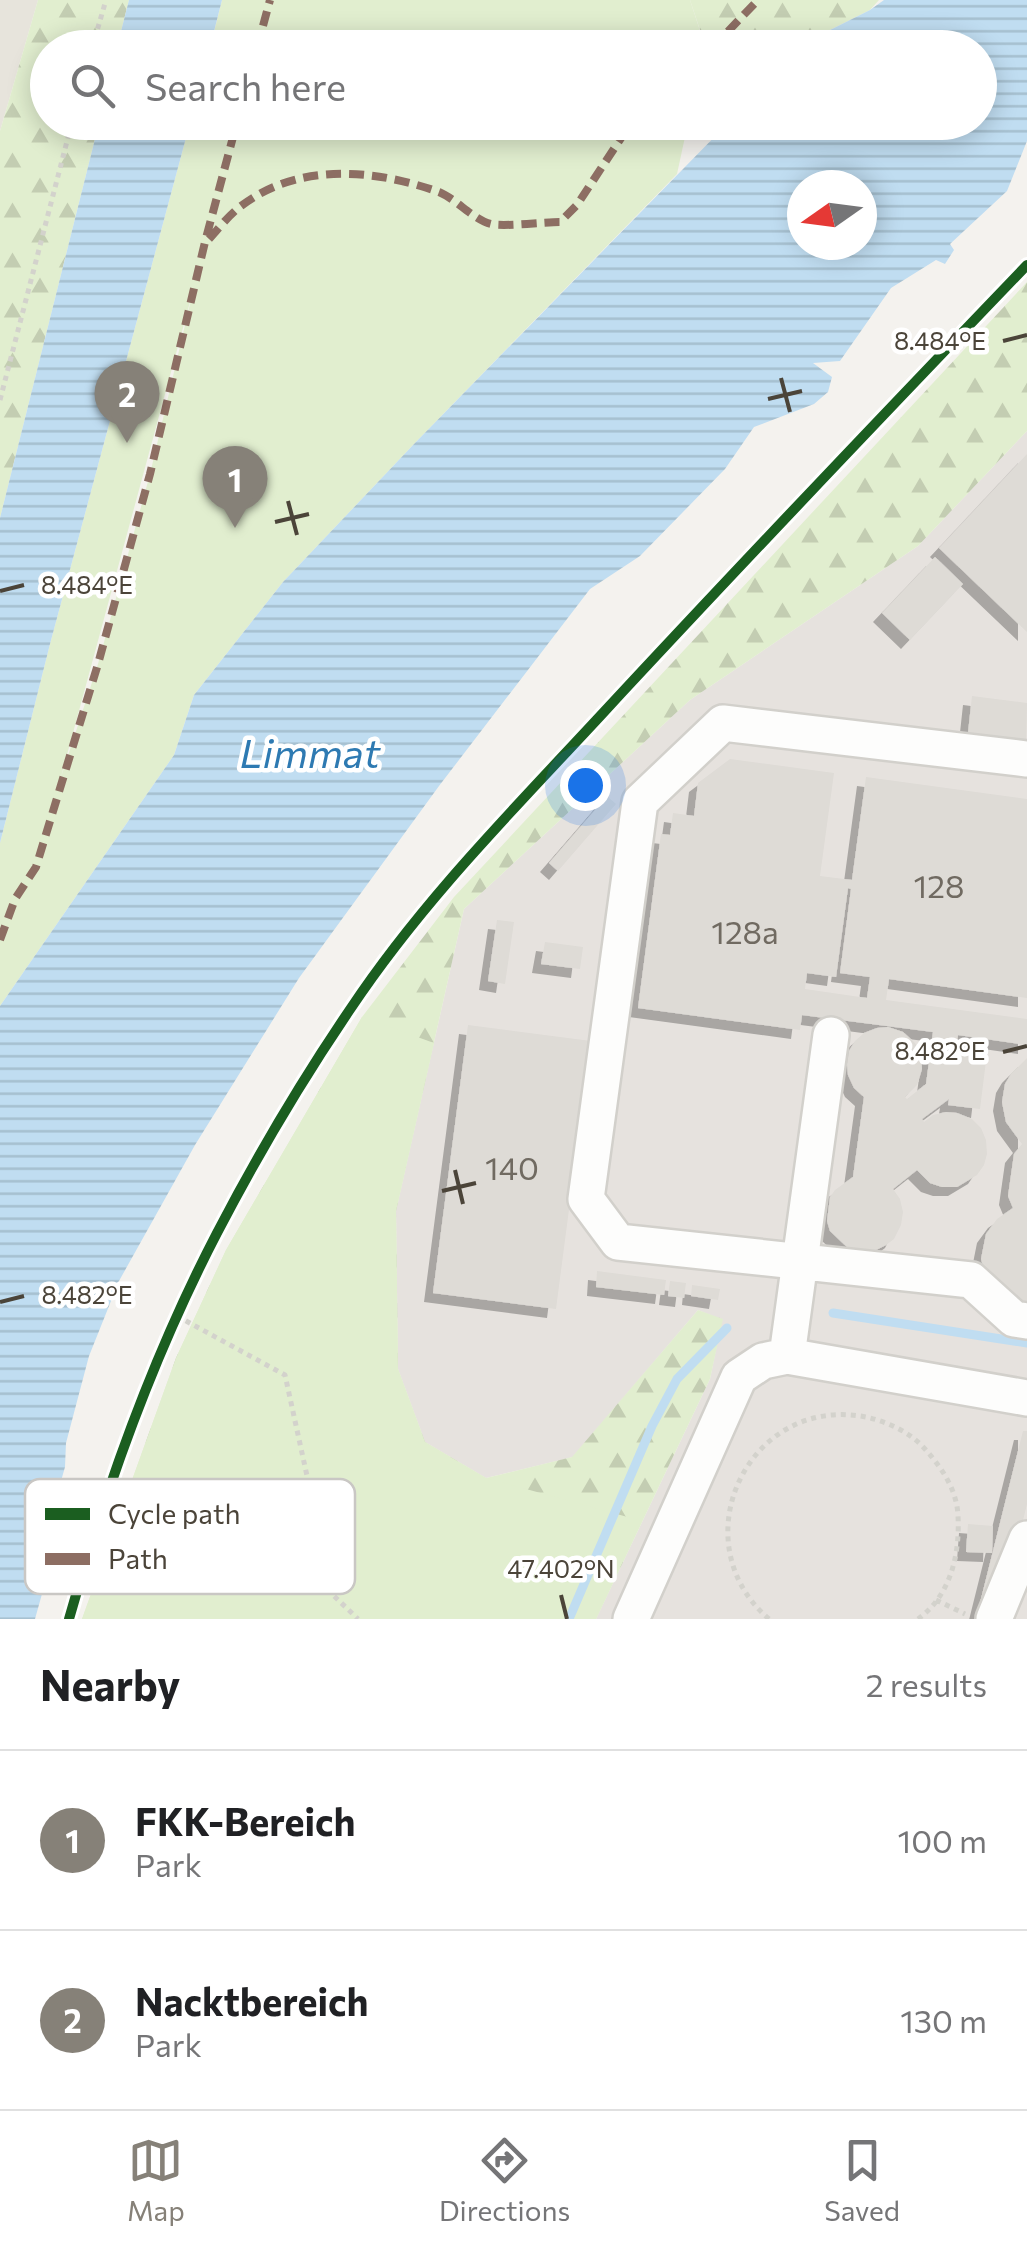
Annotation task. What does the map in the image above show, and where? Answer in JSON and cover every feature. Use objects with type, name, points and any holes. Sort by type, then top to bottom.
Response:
[{"type":"lane","points":[[1027,759],[723,724],[640,802],[586,1200],[618,1242],[971,1280],[1014,1319],[1027,1321]]},
{"type":"lane","points":[[787,1356],[831,1035]]},
{"type":"lane","points":[[631,1619],[739,1377],[763,1360],[787,1356],[1027,1398]]},
{"type":"lane","points":[[994,1619],[1027,1538]]},
{"type":"path","points":[[97,30],[106,0]]},
{"type":"path","points":[[0,400],[67,140]]},
{"type":"path","points":[[177,1316],[285,1376],[308,1479]]},
{"type":"path","points":[[769,1619],[754,1607],[734,1574],[726,1536],[730,1498],[747,1464],[774,1436],[808,1419],[846,1414],[884,1421],[918,1440],[943,1470],[958,1506],[959,1544],[948,1582],[918,1619]]},
{"type":"path","points":[[333,1594],[358,1619]]},
{"type":"path","points":[[936,1600],[976,1619]]},
{"type":"shaded area","points":[[0,0],[38,0],[0,131]]},
{"type":"shaded area","points":[[1027,431],[1027,1619],[596,1619],[710,1379],[722,1320],[698,1310],[573,1457],[486,1478],[425,1442],[398,1369],[396,1211],[464,909],[690,700],[918,546]]},
{"type":"green space","points":[[38,0],[129,0],[121,30],[30,30],[30,140],[95,140],[0,518],[0,131]]},
{"type":"green space","points":[[222,0],[690,0],[699,30],[214,30]]},
{"type":"green space","points":[[690,0],[879,0],[870,10],[830,30],[700,30]]},
{"type":"green space","points":[[185,140],[684,140],[677,174],[283,582],[194,695],[174,755],[0,1006],[0,843]],"holes":[[[193,291],[150,474],[98,664],[61,777]]]},
{"type":"green space","points":[[1027,282],[1027,431],[918,546],[690,700],[464,909],[396,1211],[398,1369],[425,1442],[486,1478],[572,1457],[698,1310],[723,1319],[710,1379],[596,1619],[82,1619],[91,1594],[355,1594],[355,1479],[132,1479],[176,1358],[226,1250],[362,1017],[454,897]]},
{"type":"green space","points":[[362,1017],[434,1043],[396,1211],[398,1369],[425,1442],[486,1478],[642,1521],[596,1619],[82,1619],[91,1594],[355,1594],[355,1479],[132,1479],[176,1358],[226,1250]]},
{"type":"water","points":[[129,0],[222,0],[214,30],[121,30]]},
{"type":"water","name":"Limmat","points":[[884,0],[1027,0],[1027,141],[1007,191],[950,244],[954,250],[945,264],[936,260],[891,288],[840,361],[813,363],[832,377],[828,392],[814,404],[754,427],[725,469],[640,556],[590,589],[299,978],[195,1145],[119,1281],[89,1356],[66,1443],[62,1479],[25,1479],[25,1594],[42,1594],[35,1619],[0,1619],[0,1006],[174,755],[194,695],[283,582],[711,140],[997,140],[997,30],[830,30]]},
{"type":"water","points":[[95,140],[185,140],[0,843],[0,518]]},
{"type":"building","points":[[1027,454],[1027,632],[939,548]]},
{"type":"building","points":[[935,557],[963,584],[910,640],[882,613]]},
{"type":"building","points":[[972,696],[1027,703],[1026,749],[967,742]]},
{"type":"building","points":[[730,759],[834,773],[820,876],[852,880],[866,777],[1027,799],[1027,998],[889,979],[886,1000],[1027,1019],[1027,1045],[958,1035],[956,1049],[987,1053],[980,1109],[948,1105],[949,1099],[922,1119],[924,1122],[946,1112],[972,1119],[986,1140],[984,1165],[977,1175],[957,1187],[930,1183],[917,1170],[893,1189],[903,1212],[901,1225],[894,1239],[874,1251],[847,1247],[830,1231],[827,1221],[830,1197],[853,1177],[864,1097],[848,1075],[849,1051],[864,1033],[877,1028],[903,1032],[921,1054],[922,1069],[907,1099],[926,1084],[933,1032],[802,1015],[800,1030],[638,1008],[661,834],[670,835],[673,813],[694,816],[698,783]],"holes":[[[848,888],[851,889],[840,973],[870,977],[867,998],[805,989],[807,973],[836,977]]]},
{"type":"building","points":[[607,796],[616,804],[558,871],[549,863]]},
{"type":"building","points":[[497,920],[514,922],[505,984],[488,981]]},
{"type":"building","points":[[545,942],[583,947],[580,969],[541,964]]},
{"type":"building","points":[[468,1025],[591,1041],[556,1309],[433,1293]]},
{"type":"building","points":[[1027,1058],[1027,1308],[987,1280],[981,1259],[986,1234],[997,1219],[1013,1208],[1008,1196],[1014,1154],[1022,1144],[1006,1122],[1002,1102],[1005,1084]]},
{"type":"building","points":[[597,1271],[666,1280],[664,1295],[596,1287]]},
{"type":"building","points":[[670,1281],[686,1283],[684,1298],[668,1296]]},
{"type":"building","points":[[692,1285],[720,1289],[718,1300],[691,1296]]},
{"type":"building","points":[[1023,1431],[1027,1431],[1027,1504],[999,1619],[976,1619]]},
{"type":"building","points":[[968,1524],[993,1526],[992,1553],[966,1552]]},
{"type":"waterway","points":[[833,1313],[1027,1343]]},
{"type":"waterway","points":[[569,1619],[652,1426],[677,1379],[727,1328]]},
{"type":"marked path","points":[[262,30],[270,0]]},
{"type":"marked path","points":[[729,30],[758,0]]},
{"type":"marked path","points":[[0,940],[15,899],[36,867],[98,664],[150,474],[232,140]]},
{"type":"marked path","points":[[209,239],[237,210],[263,192],[287,182],[337,174],[389,178],[439,192],[491,224],[560,222],[577,205],[620,140]]},
{"type":"cycle path","points":[[113,1479],[172,1326],[232,1204],[333,1035],[379,968],[439,892],[504,820],[1027,265]]},
{"type":"cycle path","points":[[69,1619],[77,1594]]},
{"type":"place","name":"Nacktbereich","points":[[127,443]]},
{"type":"place","name":"FKK-Bereich","points":[[235,528]]}]
